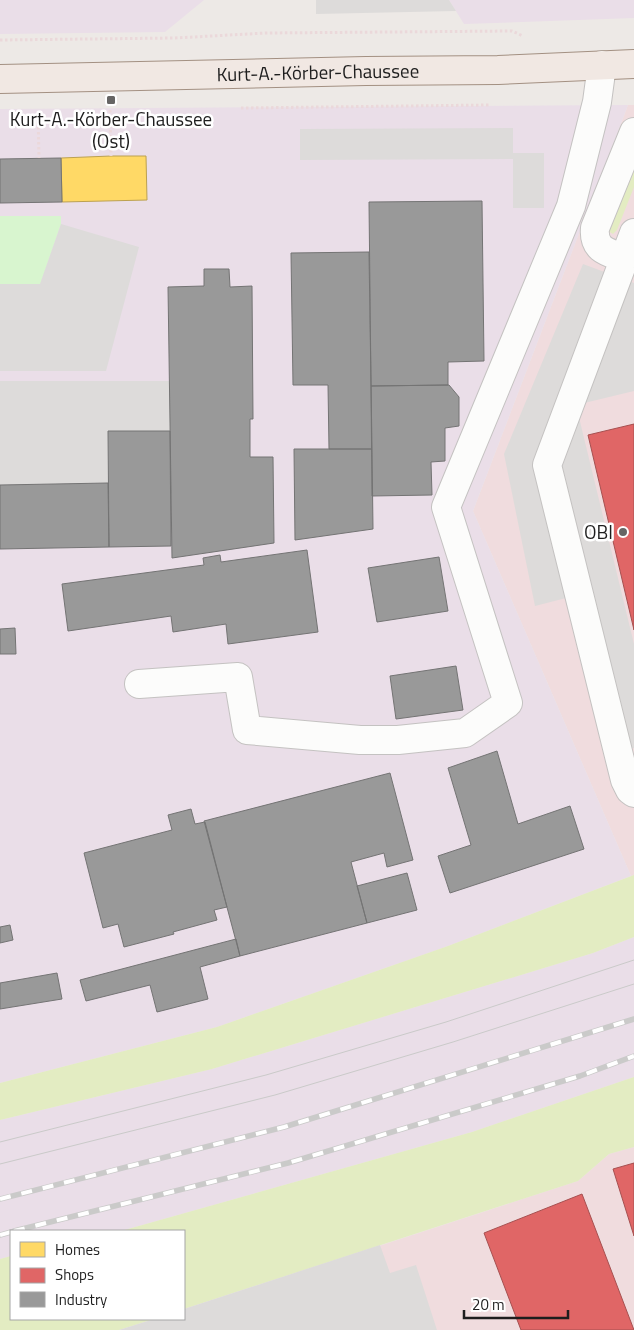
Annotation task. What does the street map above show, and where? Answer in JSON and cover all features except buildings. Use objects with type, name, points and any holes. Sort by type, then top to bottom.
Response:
[{"type":"main road","name":"Kurt-A.-Körber-Chaussee","points":[[0,79],[356,71],[498,70],[634,64]]},
{"type":"lane","points":[[139,684],[238,677],[247,730],[360,740],[398,740],[465,733],[508,703],[446,507],[571,206],[597,102],[602,65]]},
{"type":"lane","points":[[624,258],[601,250],[594,237],[595,228],[634,132]]},
{"type":"lane","points":[[634,233],[547,466],[625,780],[630,790],[634,793]]},
{"type":"path","points":[[0,40],[175,38],[296,33],[512,31]]},
{"type":"path","points":[[237,108],[498,104]]},
{"type":"path","points":[[110,110],[111,156]]},
{"type":"path","points":[[38,112],[39,158]]},
{"type":"shaded area","points":[[0,0],[204,0],[165,32],[0,34]]},
{"type":"shaded area","points":[[316,0],[449,0],[456,11],[316,14]]},
{"type":"shaded area","points":[[449,0],[634,0],[634,18],[464,24]]},
{"type":"shaded area","points":[[628,105],[634,105],[634,875],[631,876],[473,511]]},
{"type":"shaded area","points":[[628,105],[473,511],[631,876],[448,946],[217,1027],[0,1083],[0,109]]},
{"type":"shaded area","points":[[513,128],[513,153],[544,153],[544,208],[513,208],[513,159],[300,160],[300,129]]},
{"type":"shaded area","points":[[61,224],[139,247],[106,371],[0,371],[0,284],[40,284]]},
{"type":"shaded area","points":[[583,264],[634,283],[634,391],[576,405],[634,644],[634,748],[610,753],[570,597],[535,606],[504,454]]},
{"type":"shaded area","points":[[0,381],[170,381],[170,431],[108,431],[108,483],[0,485]]},
{"type":"shaded area","points":[[634,937],[634,1077],[472,1132],[125,1230],[10,1230],[10,1256],[0,1259],[0,1120],[212,1069],[593,953]]},
{"type":"shaded area","points":[[634,1147],[634,1330],[120,1330],[185,1320],[296,1273],[578,1181],[609,1154]]},
{"type":"shaded area","points":[[380,1245],[390,1273],[416,1265],[437,1330],[119,1330],[151,1320],[185,1320],[185,1309]]},
{"type":"green space","points":[[634,161],[634,187],[617,230],[613,234],[608,231]]},
{"type":"green space","points":[[0,216],[61,216],[61,224],[40,285],[0,284]]},
{"type":"green space","points":[[634,875],[634,937],[593,953],[212,1069],[0,1120],[0,1083],[217,1027],[448,946]]},
{"type":"green space","points":[[634,1077],[634,1147],[609,1154],[578,1181],[185,1309],[185,1230],[125,1230],[472,1132]]},
{"type":"green space","points":[[10,1256],[10,1320],[151,1320],[119,1330],[0,1330],[0,1259]]},
{"type":"tram line","points":[[0,1142],[266,1075],[446,1022],[634,960]]},
{"type":"tram line","points":[[0,1164],[275,1095],[453,1042],[634,984]]},
{"type":"railway","points":[[0,1199],[284,1127],[634,1019]]},
{"type":"railway","points":[[18,1230],[288,1163],[580,1076],[634,1056]]},
{"type":"railway","points":[[0,1235],[10,1232]]},
{"type":"place","name":"Kurt-A.-Körber-Chaussee (Ost)","points":[[111,100]]},
{"type":"place","name":"OBI","points":[[623,532]]}]
